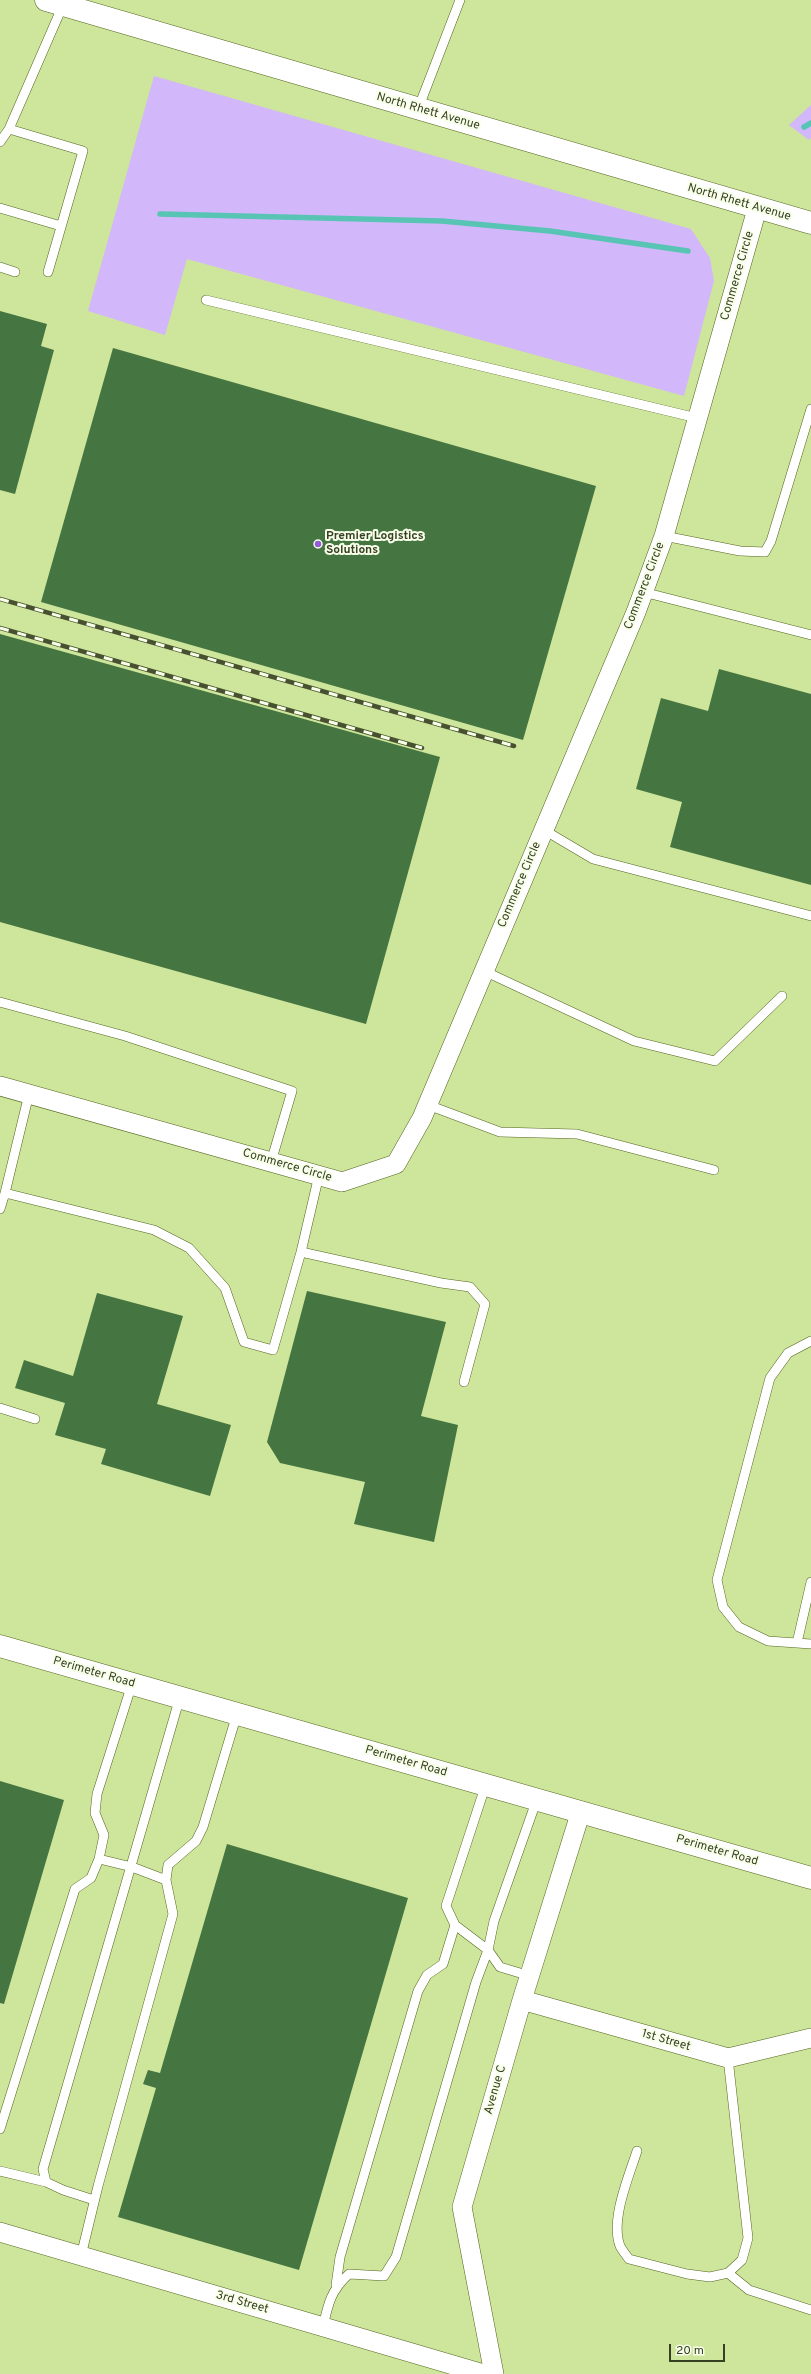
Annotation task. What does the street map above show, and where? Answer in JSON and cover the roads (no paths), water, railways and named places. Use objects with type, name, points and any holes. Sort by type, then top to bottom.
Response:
[{"type":"street","name":"North Rhett Avenue","points":[[54,2],[757,209],[811,223]]},
{"type":"street","name":"Commerce Circle","points":[[0,1086],[342,1182],[396,1164],[428,1105],[643,592],[664,536],[757,209]]},
{"type":"street","name":"Perimeter Road","points":[[0,1646],[811,1878]]},
{"type":"street","name":"Avenue C","points":[[494,2374],[462,2207],[522,2000],[581,1811]]},
{"type":"street","name":"1st Street","points":[[522,2000],[728,2058],[811,2038]]},
{"type":"street","name":"3rd Street","points":[[0,2232],[484,2374]]},
{"type":"lane","points":[[418,109],[460,0]]},
{"type":"lane","points":[[0,142],[10,129],[54,2]]},
{"type":"lane","points":[[10,129],[83,152],[48,272]]},
{"type":"lane","points":[[0,208],[61,226]]},
{"type":"lane","points":[[0,267],[15,272]]},
{"type":"lane","points":[[206,300],[697,418]]},
{"type":"lane","points":[[664,536],[740,551],[765,552],[771,541],[811,409]]},
{"type":"lane","points":[[643,592],[811,635]]},
{"type":"lane","points":[[544,830],[593,858],[811,916]]},
{"type":"lane","points":[[484,971],[634,1041],[715,1061],[782,996]]},
{"type":"lane","points":[[0,1002],[125,1036],[292,1091],[271,1162]]},
{"type":"lane","points":[[0,1209],[29,1094]]},
{"type":"lane","points":[[428,1105],[500,1132],[577,1134],[714,1170]]},
{"type":"lane","points":[[5,1192],[154,1230],[189,1248],[225,1288],[244,1342],[273,1350],[301,1252],[319,1176]]},
{"type":"lane","points":[[301,1252],[441,1283],[470,1287],[485,1304],[464,1382]]},
{"type":"lane","points":[[811,1341],[788,1353],[770,1378],[717,1580],[723,1607],[739,1627],[768,1641],[811,1644]]},
{"type":"lane","points":[[0,1408],[35,1419]]},
{"type":"lane","points":[[796,1643],[811,1582]]},
{"type":"lane","points":[[0,2129],[75,1889],[91,1878],[99,1859],[104,1835],[95,1813],[98,1794],[132,1684]]},
{"type":"lane","points":[[46,2182],[43,2169],[132,1867],[180,1697]]},
{"type":"lane","points":[[81,2256],[94,2200],[173,1914],[166,1880],[168,1865],[196,1841],[203,1827],[237,1714]]},
{"type":"lane","points":[[486,1784],[446,1906],[455,1925],[488,1950],[500,1967],[530,1976]]},
{"type":"lane","points":[[336,2285],[349,2274],[384,2276],[396,2257],[476,1982],[488,1950],[494,1921],[536,1799]]},
{"type":"lane","points":[[99,1859],[132,1867],[166,1880]]},
{"type":"lane","points":[[323,2327],[336,2285],[340,2257],[418,1992],[427,1975],[443,1964],[455,1925]]},
{"type":"lane","points":[[637,2151],[626,2186],[617,2223],[620,2245],[629,2259],[687,2274],[710,2277],[728,2273],[742,2260],[748,2238],[728,2058]]},
{"type":"lane","points":[[0,2171],[46,2182],[63,2190],[94,2200]]},
{"type":"lane","points":[[728,2273],[749,2290],[811,2310]]},
{"type":"waterway","points":[[804,127],[811,123]]},
{"type":"waterway","points":[[160,214],[442,221],[550,231],[688,251]]},
{"type":"railway","points":[[0,599],[514,746]]},
{"type":"railway","points":[[0,628],[422,748]]},
{"type":"place","name":"Premier Logistics Solutions","points":[[318,544]]}]
